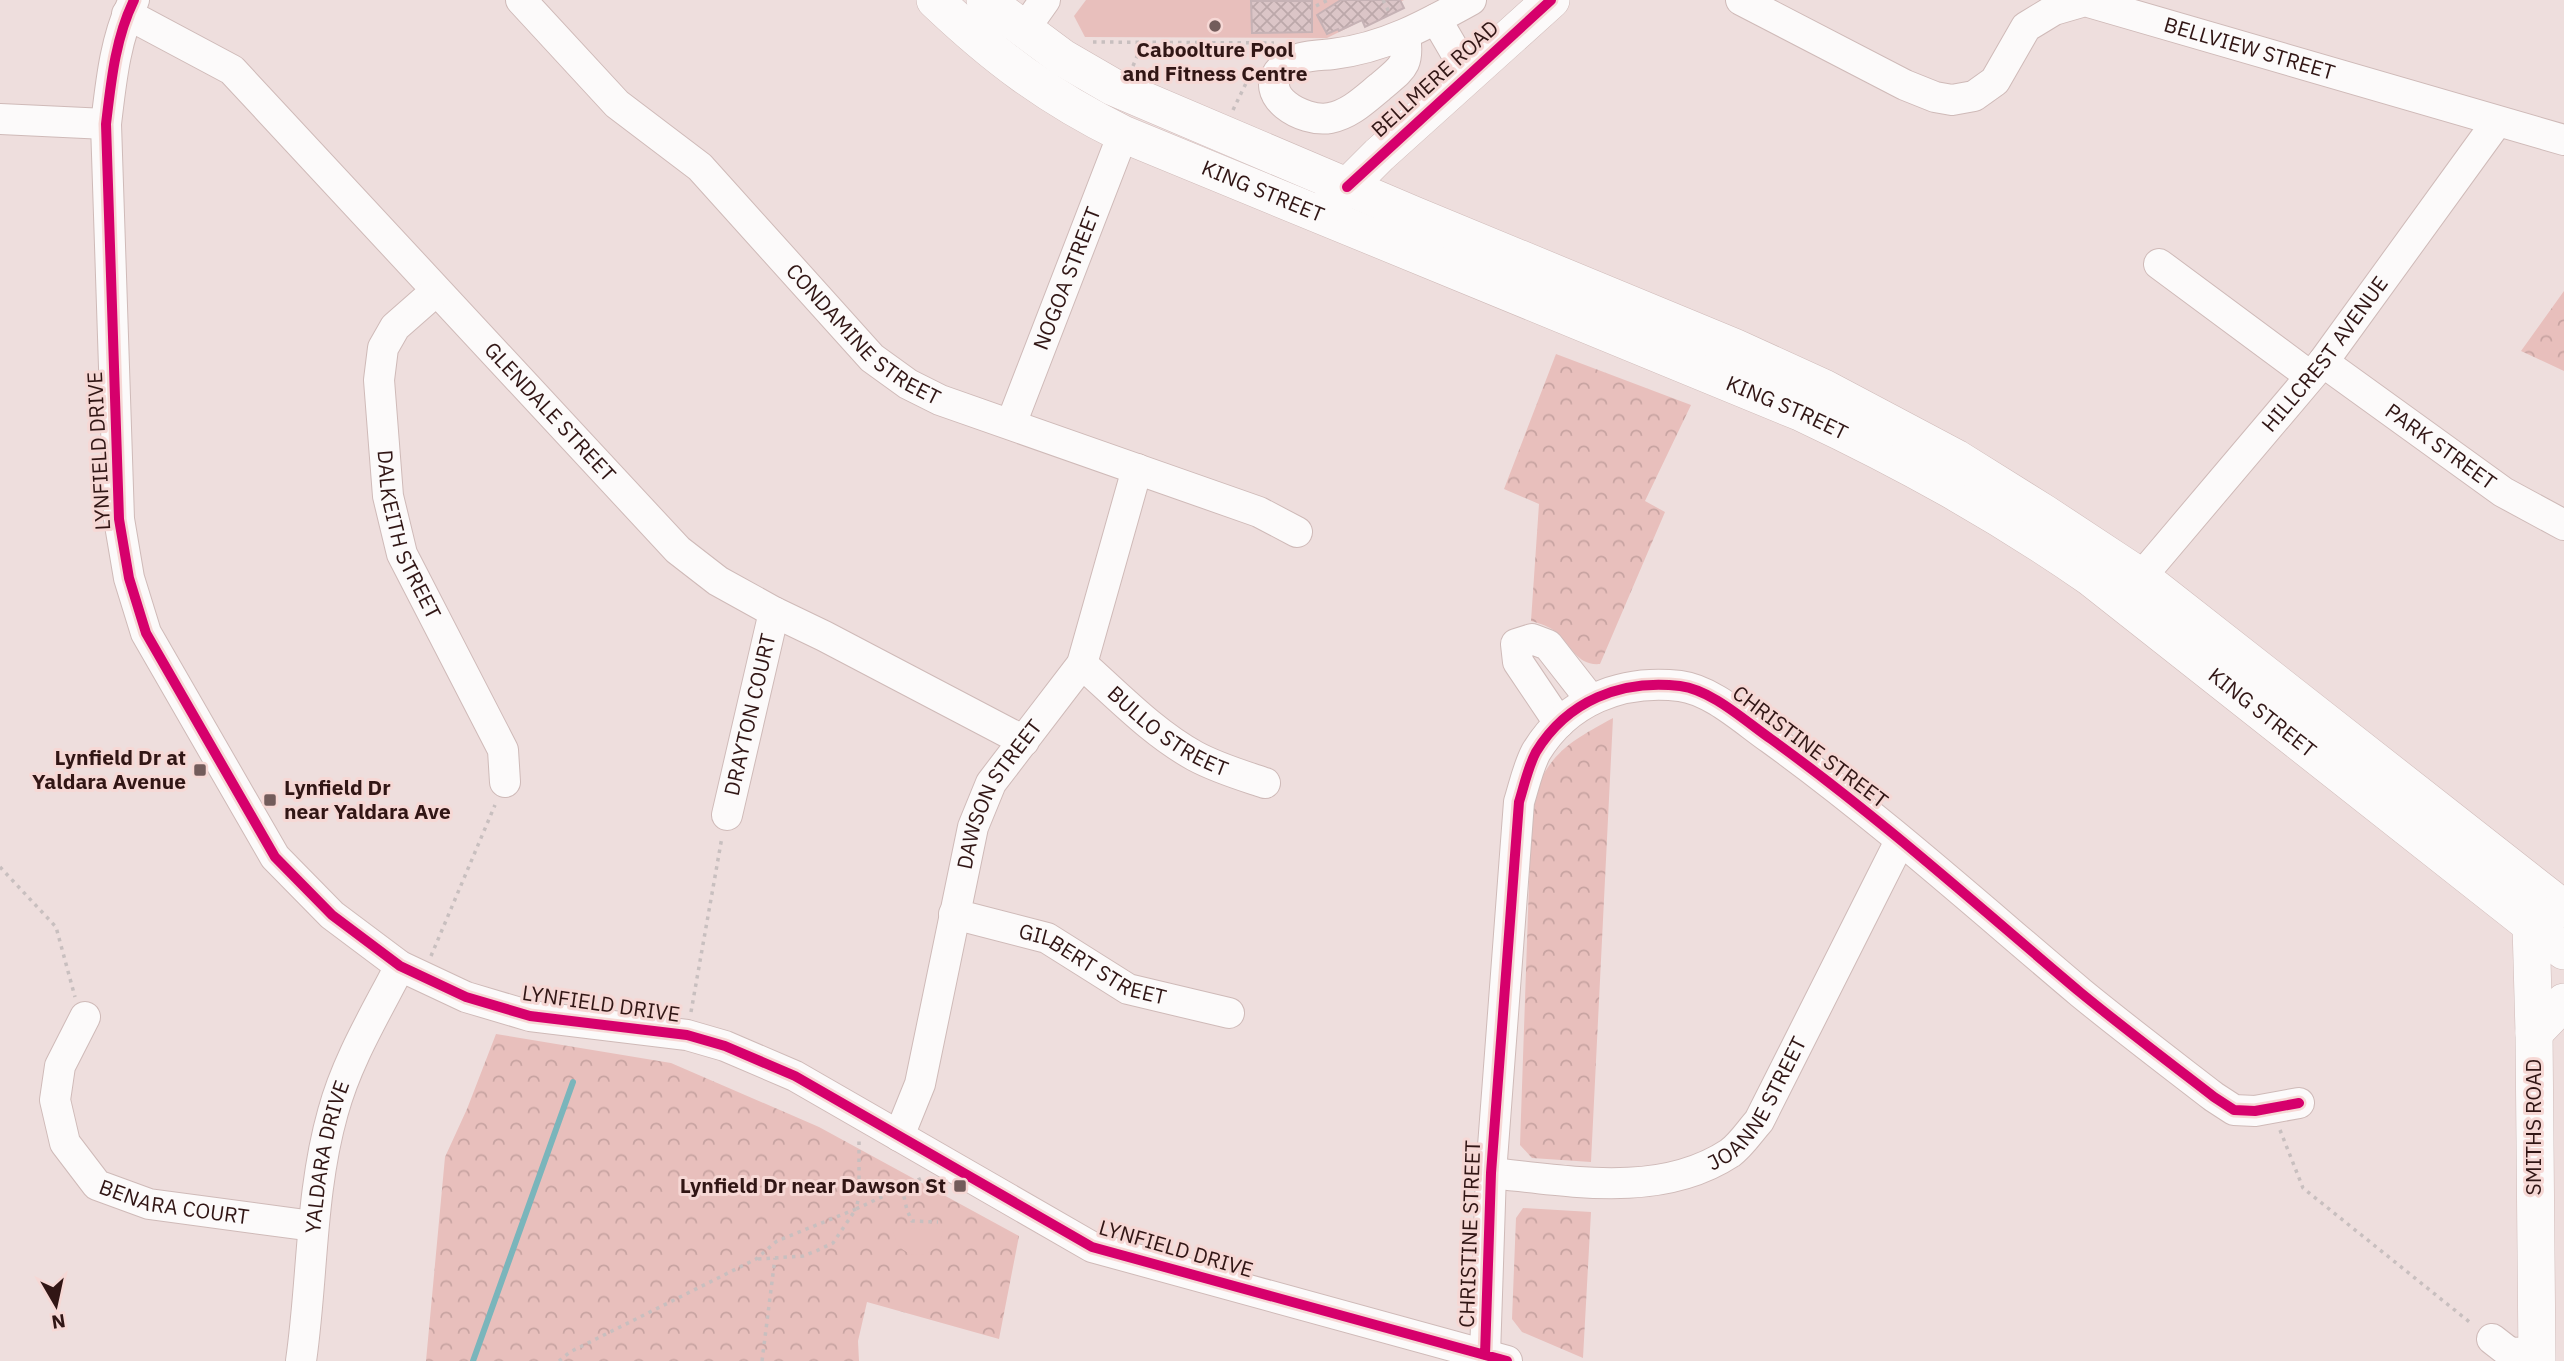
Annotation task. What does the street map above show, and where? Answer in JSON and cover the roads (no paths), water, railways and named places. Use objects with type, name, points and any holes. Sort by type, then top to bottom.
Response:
[{"type":"main road","name":"KING STREET","points":[[935,0],[980,43],[1026,78],[1057,100],[1123,134],[1802,414],[1890,454],[1965,496],[2090,577],[2548,911]]},
{"type":"main road","name":"KING STREET","points":[[985,0],[1085,73],[1113,87],[1734,347],[1824,388],[1978,471],[2141,577],[2548,911],[2564,951]]},
{"type":"main road","name":"BELLMERE ROAD","points":[[1318,215],[1551,0]]},
{"type":"main road","name":"SMITHS ROAD","points":[[2537,1356],[2534,1033],[2548,911]]},
{"type":"main road","points":[[2534,1033],[2564,1002]]},
{"type":"street","name":"CONDAMINE STREET","points":[[520,0],[617,104],[700,167],[872,358],[908,384],[940,400],[1259,512],[1297,532]]},
{"type":"street","points":[[1023,30],[1045,0]]},
{"type":"street","points":[[1399,27],[1436,19],[1471,0]]},
{"type":"street","name":"BELLVIEW STREET","points":[[1741,0],[1905,85],[1944,99],[1974,96],[1995,81],[2026,27],[2053,10],[2085,1],[2564,140]]},
{"type":"street","name":"LYNFIELD DRIVE","points":[[131,7],[112,69],[106,124],[119,519],[129,578],[146,633],[275,857],[332,915],[400,966],[466,997],[530,1016],[687,1035],[725,1046],[761,1061],[795,1076],[1092,1247],[1496,1358]]},
{"type":"street","name":"GLENDALE STREET","points":[[131,7],[232,70],[678,550],[718,581],[774,612],[1024,741]]},
{"type":"street","points":[[1436,19],[1457,55],[1472,71]]},
{"type":"street","points":[[0,119],[106,124]]},
{"type":"street","name":"HILLCREST AVENUE","points":[[2141,577],[2317,369],[2497,122]]},
{"type":"street","name":"NOGOA STREET","points":[[1011,424],[1123,134]]},
{"type":"street","name":"PARK STREET","points":[[2159,264],[2503,492],[2564,525]]},
{"type":"street","name":"DALKEITH STREET","points":[[436,291],[395,327],[383,348],[379,380],[388,496],[402,554],[503,750],[505,782]]},
{"type":"street","name":"DAWSON STREET","points":[[899,1136],[920,1084],[954,914],[973,827],[981,803],[991,783],[1082,664],[1137,469]]},
{"type":"street","name":"DRAYTON COURT","points":[[727,815],[774,612]]},
{"type":"street","points":[[1559,723],[1518,662],[1516,645],[1532,639],[1548,645],[1591,700]]},
{"type":"street","name":"BULLO STREET","points":[[1082,664],[1169,740],[1222,769],[1265,783]]},
{"type":"street","name":"CHRISTINE STREET","points":[[1496,1358],[1490,1173],[1518,802],[1535,753],[1567,713],[1605,692],[1633,686],[1682,686],[1716,700],[1837,787],[2085,995],[2214,1097],[2234,1110],[2255,1111],[2287,1106]]},
{"type":"street","name":"JOANNE STREET","points":[[1490,1173],[1615,1185],[1688,1174],[1732,1152],[1759,1121],[1900,841]]},
{"type":"street","name":"GILBERT STREET","points":[[954,914],[1047,938],[1128,989],[1229,1013]]},
{"type":"street","name":"YALDARA DRIVE","points":[[301,1361],[323,1150],[345,1073],[400,966]]},
{"type":"street","name":"BENARA COURT","points":[[85,1017],[60,1066],[55,1100],[65,1143],[97,1185],[149,1204],[313,1226]]},
{"type":"street","points":[[2492,1339],[2510,1353],[2537,1356]]},
{"type":"waterway","points":[[473,1361],[573,1082]]},
{"type":"place","name":"Caboolture Pool and Fitness Centre","points":[[1215,26]]},
{"type":"place","name":"Lynfield Dr at Yaldara Avenue","points":[[200,770]]},
{"type":"place","name":"Lynfield Dr near Yaldara Ave","points":[[270,800]]},
{"type":"place","name":"Lynfield Dr near Dawson St","points":[[960,1186]]}]
